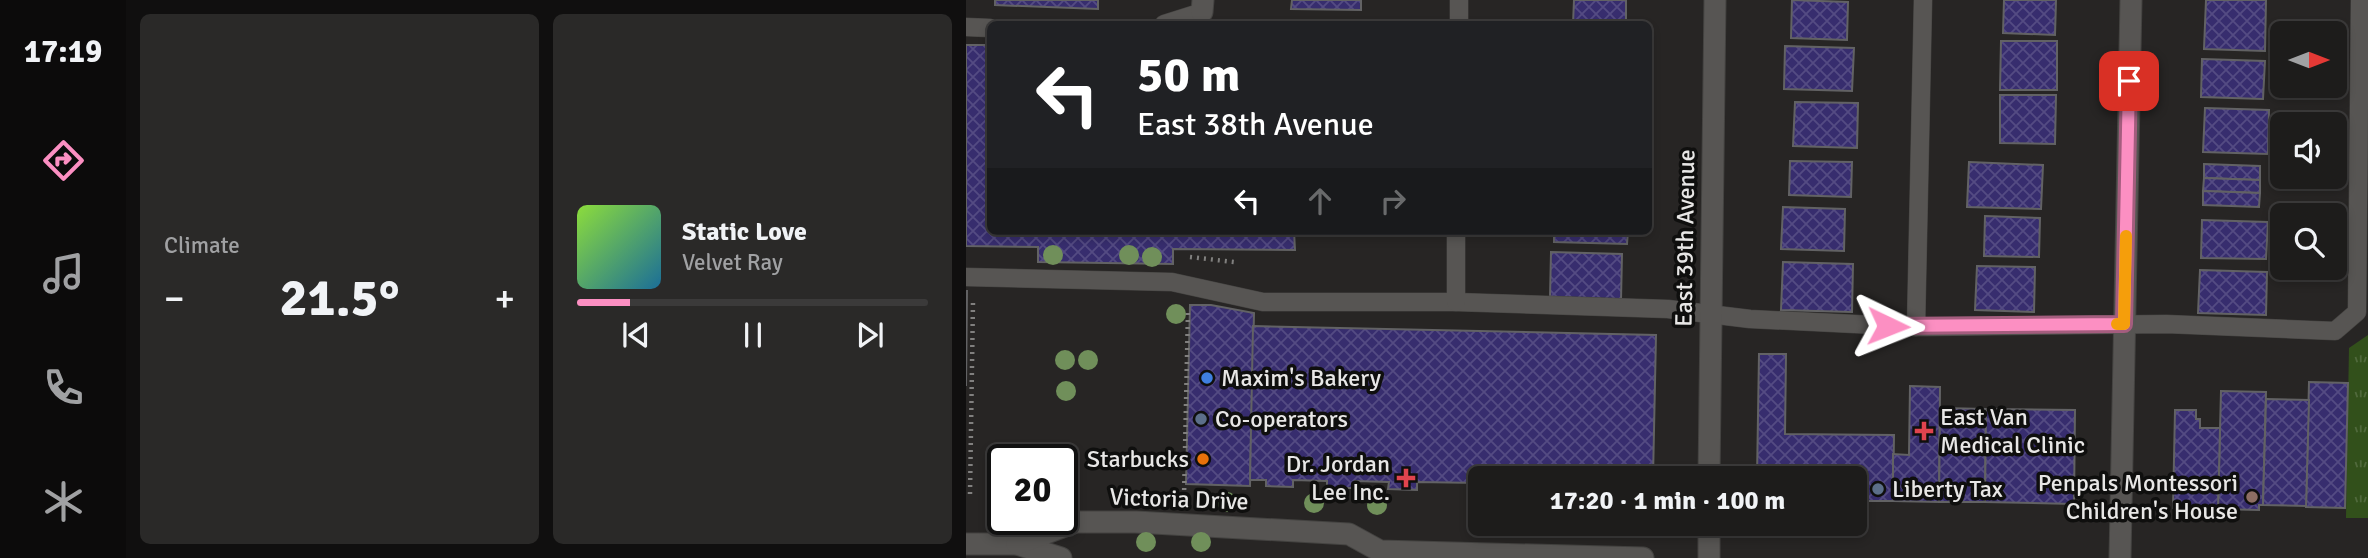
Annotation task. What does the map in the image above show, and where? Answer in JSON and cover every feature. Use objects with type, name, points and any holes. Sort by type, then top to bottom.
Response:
[{"type":"street","name":"East 39th Avenue","points":[[1709,466],[1715,0]]},
{"type":"street","points":[[2120,558],[2131,0]]},
{"type":"street","name":"Victoria Drive","points":[[1017,544],[1076,522],[1136,522],[1349,534],[1383,555],[1643,558]]},
{"type":"street","points":[[1709,536],[1709,558]]},
{"type":"street","name":"Victoria Drive","points":[[966,544],[1017,544],[1061,558]]},
{"type":"lane","points":[[1459,0],[1459,21]]},
{"type":"lane","points":[[1916,327],[1923,0]]},
{"type":"lane","points":[[970,285],[1172,282],[1255,302],[1456,302],[1668,309],[1750,319],[1916,327],[2124,324],[2335,331],[2357,312],[2360,0]]},
{"type":"lane","points":[[1170,21],[1203,6]]},
{"type":"lane","points":[[966,27],[987,28]]},
{"type":"lane","points":[[1456,302],[1457,235]]},
{"type":"path","points":[[1181,257],[1234,262]]},
{"type":"path","points":[[970,285],[970,494]]},
{"type":"path","points":[[1184,498],[1188,309]]},
{"type":"green space","points":[[2368,335],[2368,518],[2346,518],[2349,348]]},
{"type":"building","points":[[995,0],[1098,0],[1098,9],[995,5]]},
{"type":"building","points":[[1292,0],[1361,0],[1361,10],[1291,9]]},
{"type":"building","points":[[1574,0],[1626,0],[1626,21],[1573,21]]},
{"type":"building","points":[[1792,0],[1848,2],[1847,40],[1791,38]]},
{"type":"building","points":[[2004,0],[2056,0],[2055,35],[2003,33]]},
{"type":"building","points":[[2206,0],[2266,0],[2265,51],[2204,49]]},
{"type":"building","points":[[2001,41],[2057,41],[2057,90],[2000,90]]},
{"type":"building","points":[[966,45],[987,45],[987,235],[1294,235],[1295,250],[1173,249],[1173,264],[1038,262],[1038,247],[966,246]]},
{"type":"building","points":[[1785,46],[1854,48],[1852,91],[1784,89]]},
{"type":"building","points":[[2202,59],[2265,61],[2263,99],[2201,97]]},
{"type":"building","points":[[2000,95],[2056,95],[2055,144],[2000,143]]},
{"type":"building","points":[[1795,102],[1858,103],[1857,148],[1793,146]]},
{"type":"building","points":[[2205,108],[2269,110],[2268,154],[2203,152]]},
{"type":"building","points":[[1790,161],[1852,162],[1851,197],[1789,195]]},
{"type":"building","points":[[1969,162],[2043,165],[2041,209],[1967,207]]},
{"type":"building","points":[[2204,164],[2260,166],[2260,180],[2204,178]]},
{"type":"building","points":[[2204,178],[2260,180],[2260,193],[2203,191]]},
{"type":"building","points":[[2203,191],[2260,193],[2259,207],[2203,205]]},
{"type":"building","points":[[1783,207],[1845,209],[1844,251],[1781,249]]},
{"type":"building","points":[[1985,216],[2040,218],[2039,257],[1984,256]]},
{"type":"building","points":[[2202,220],[2268,222],[2266,259],[2201,258]]},
{"type":"building","points":[[1554,235],[1628,235],[1627,244],[1554,242]]},
{"type":"building","points":[[1551,252],[1622,254],[1621,300],[1550,298]]},
{"type":"building","points":[[1783,262],[1853,264],[1852,312],[1781,310]]},
{"type":"building","points":[[1977,266],[2035,267],[2034,312],[1975,310]]},
{"type":"building","points":[[2200,270],[2267,272],[2266,315],[2198,313]]},
{"type":"building","points":[[966,291],[967,291],[966,386]]},
{"type":"building","points":[[1190,305],[1211,305],[1254,313],[1250,486],[1186,484]]},
{"type":"building","points":[[1253,326],[1656,335],[1653,466],[1468,466],[1468,483],[1417,482],[1417,490],[1388,489],[1389,482],[1355,481],[1354,488],[1327,488],[1327,481],[1293,480],[1293,487],[1266,486],[1266,480],[1250,480]]},
{"type":"building","points":[[1759,354],[1786,354],[1785,434],[1894,435],[1893,501],[1867,501],[1867,466],[1757,466]]},
{"type":"building","points":[[2309,382],[2348,383],[2345,508],[2306,507]]},
{"type":"building","name":"East Van Medical Clinic","points":[[1910,386],[1940,387],[1939,502],[1893,501],[1893,454],[1909,455]]},
{"type":"building","points":[[2221,391],[2266,392],[2263,505],[2259,505],[2259,510],[2218,509]]},
{"type":"building","points":[[2266,399],[2309,400],[2306,506],[2263,505]]},
{"type":"building","points":[[1940,408],[1986,409],[1985,502],[1939,502]]},
{"type":"building","points":[[1986,409],[2075,410],[2074,504],[1985,502]]},
{"type":"building","points":[[2175,410],[2196,410],[2200,428],[2220,428],[2218,509],[2173,508]]},
{"type":"slow traffic","points":[[2117,324],[2124,324],[2126,236]]},
{"type":"place","name":"Maxim's Bakery","points":[[1207,378]]},
{"type":"place","name":"Co-operators","points":[[1201,419]]},
{"type":"place","name":"East Van Medical Clinic","points":[[1924,431]]},
{"type":"place","name":"Starbucks","points":[[1203,459]]},
{"type":"place","name":"Dr. Jordan Lee Inc.","points":[[1406,478]]},
{"type":"place","name":"Liberty Tax","points":[[1878,489]]},
{"type":"place","name":"Penpals Montessori Children's House","points":[[2252,497]]},
{"type":"route","points":[[1888,326],[2124,324],[2129,81]]}]
